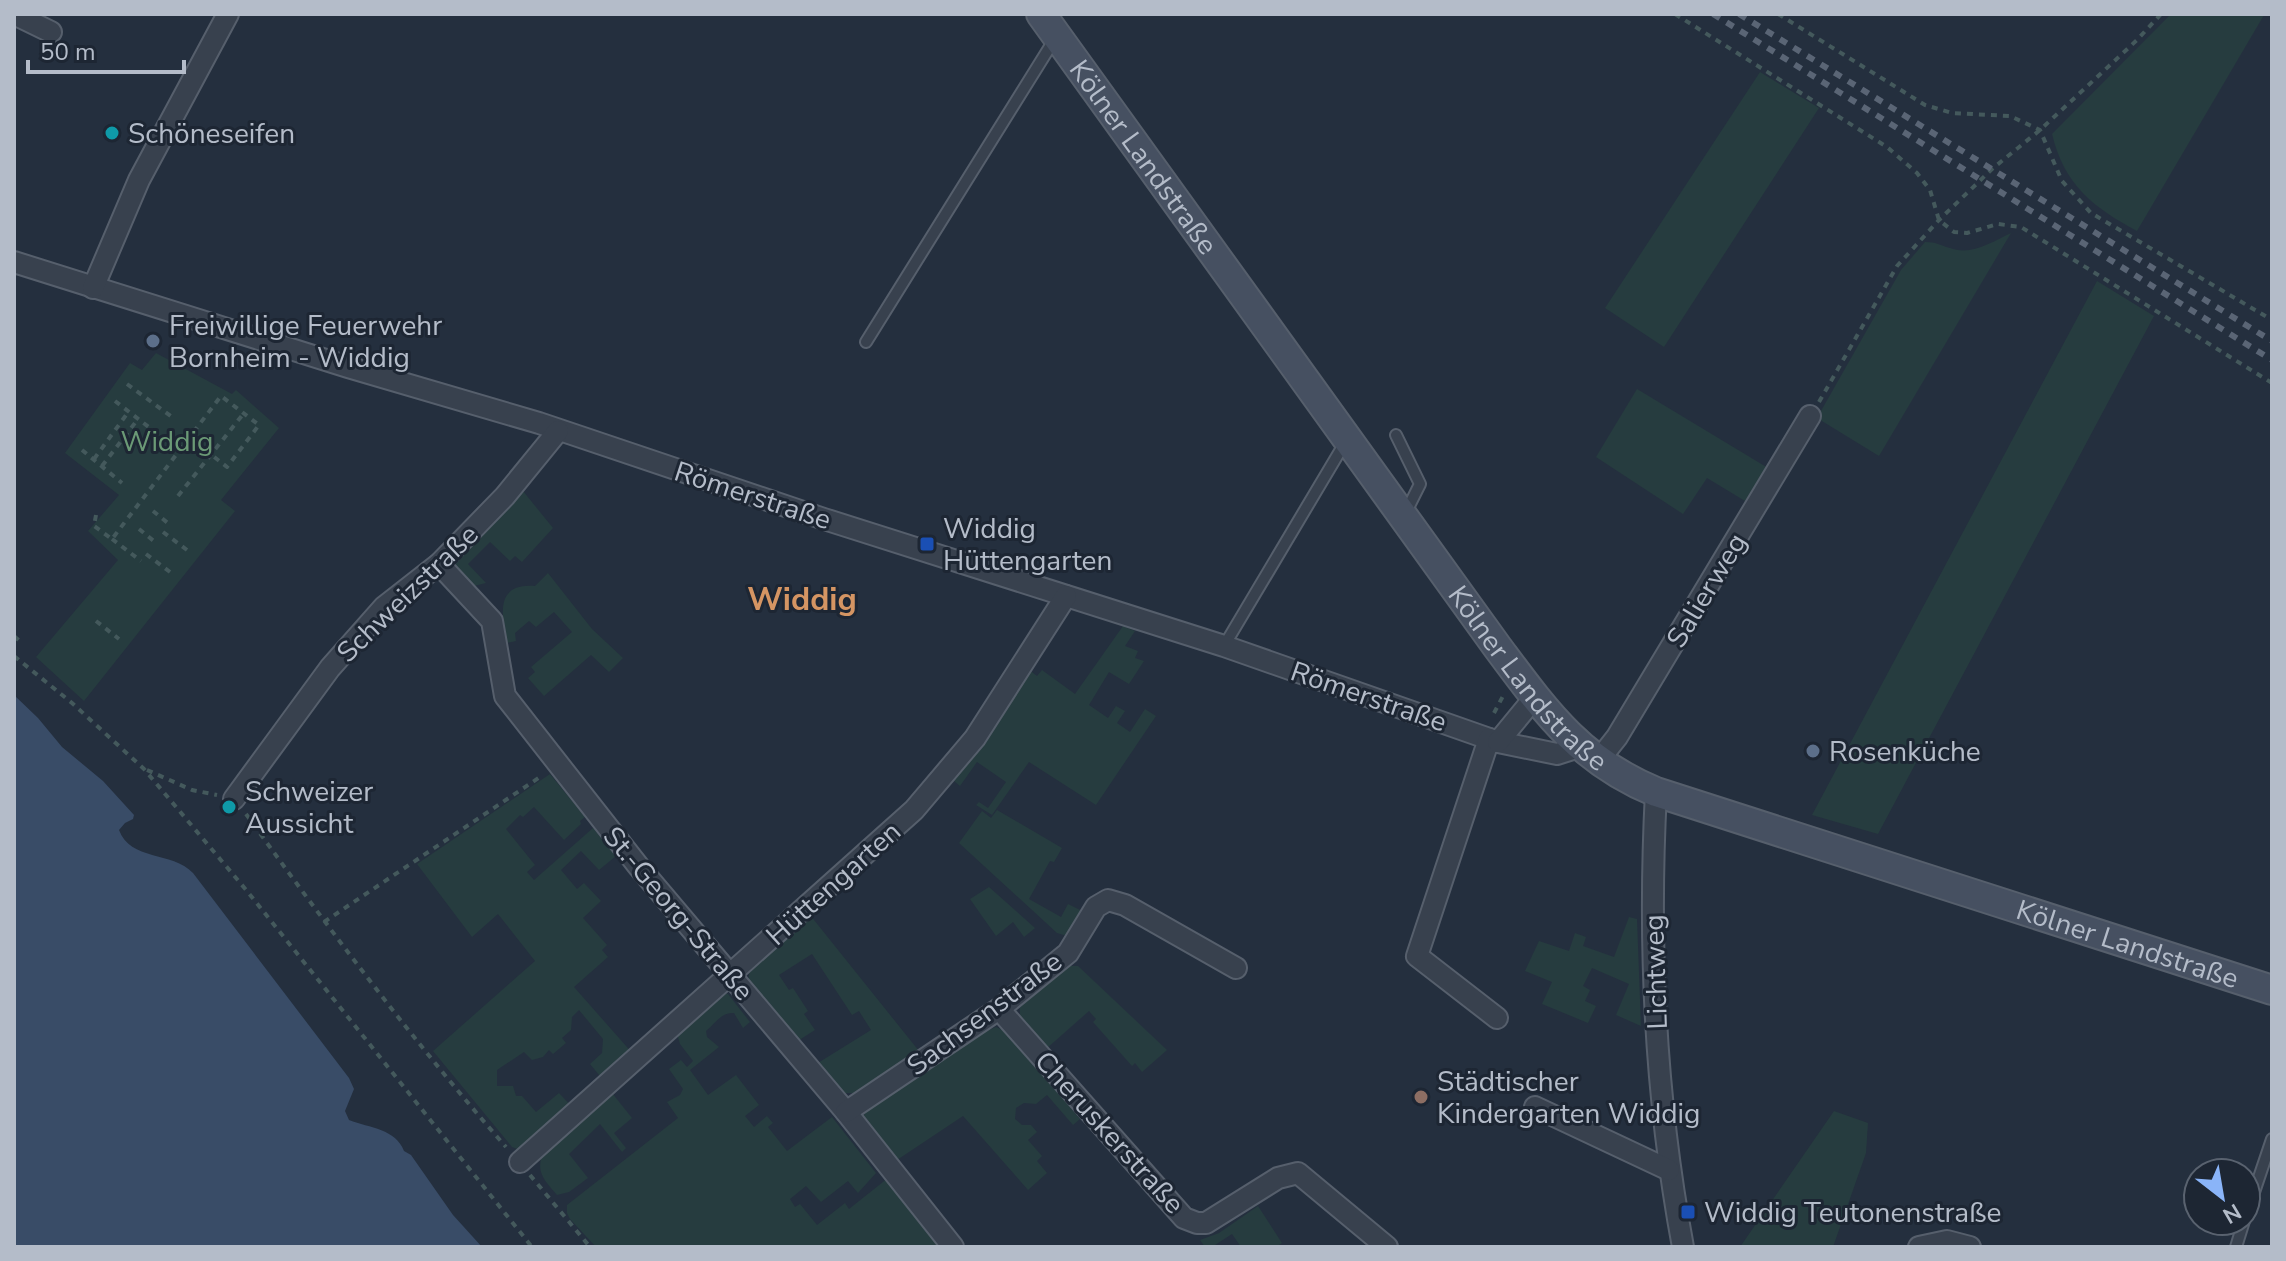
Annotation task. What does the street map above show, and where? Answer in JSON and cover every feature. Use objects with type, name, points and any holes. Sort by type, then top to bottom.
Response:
[{"type":"main road","name":"Kölner Landstraße","points":[[1049,25],[1535,697],[1589,754],[1630,781],[1656,792],[2272,990]]},
{"type":"street","points":[[14,14],[51,32]]},
{"type":"street","points":[[93,288],[139,180],[228,14]]},
{"type":"street","name":"Römerstraße","points":[[14,262],[539,423],[1224,646],[1494,740],[1557,754],[1589,754]]},
{"type":"street","name":"Salierweg","points":[[1589,754],[1617,737],[1810,416]]},
{"type":"street","name":"Schweizstraße","points":[[234,799],[330,668],[384,607],[439,564],[505,496],[558,431]]},
{"type":"street","name":"St.-Georg-Straße","points":[[439,564],[492,621],[505,696],[639,867],[846,1112],[953,1247]]},
{"type":"street","name":"Hüttengarten","points":[[520,1162],[914,810],[975,738],[1066,596]]},
{"type":"street","points":[[1497,1018],[1417,956],[1494,740],[1535,697]]},
{"type":"street","name":"Lichtweg","points":[[1656,792],[1651,885],[1656,1025],[1669,1170],[1683,1247]]},
{"type":"street","name":"Sachsenstraße","points":[[846,1112],[999,1009],[1068,953],[1096,907],[1108,900],[1125,905],[1236,968]]},
{"type":"street","name":"Cheruskerstraße","points":[[999,1009],[1184,1218],[1206,1223],[1278,1178],[1298,1173],[1387,1247]]},
{"type":"street","points":[[1535,1107],[1669,1170]]},
{"type":"street","points":[[1919,1247],[1947,1241],[1970,1247]]},
{"type":"lane","points":[[866,342],[1049,25]]},
{"type":"lane","points":[[1396,435],[1420,484],[1404,516]]},
{"type":"lane","points":[[1224,646],[1348,438]]},
{"type":"lane","points":[[2262,1169],[2272,1139]]},
{"type":"path","points":[[1675,14],[1887,147],[1917,173],[1930,190],[1939,220],[1954,232],[1967,233],[1998,224],[2021,227],[2272,383]]},
{"type":"path","points":[[1778,14],[1925,105],[1952,113],[2010,116],[2040,130],[2062,181],[2091,213],[2272,320]]},
{"type":"path","points":[[1810,416],[1897,266],[1992,169],[2040,130],[2161,14]]},
{"type":"path","points":[[127,384],[172,417]]},
{"type":"path","points":[[112,539],[221,396],[259,425],[227,467],[190,438]]},
{"type":"path","points":[[115,401],[159,435]]},
{"type":"path","points":[[94,459],[129,411]]},
{"type":"path","points":[[178,496],[244,413]]},
{"type":"path","points":[[102,466],[138,419]]},
{"type":"path","points":[[82,450],[122,483]]},
{"type":"path","points":[[153,511],[169,524]]},
{"type":"path","points":[[96,515],[94,526],[141,561]]},
{"type":"path","points":[[139,529],[155,542]]},
{"type":"path","points":[[163,532],[191,553]]},
{"type":"path","points":[[146,554],[174,575]]},
{"type":"path","points":[[96,621],[119,639]]},
{"type":"path","points":[[14,636],[22,643]]},
{"type":"path","points":[[14,656],[72,703],[144,769],[247,891],[532,1247]]},
{"type":"path","points":[[324,922],[559,764]]},
{"type":"path","points":[[144,769],[192,790],[234,799],[435,1065],[590,1247]]},
{"type":"green space","points":[[2171,14],[2264,15],[2137,231],[2094,204],[2083,193],[2064,167],[2052,134]]},
{"type":"green space","points":[[1760,72],[1819,108],[1664,347],[1605,308]]},
{"type":"green space","points":[[2011,233],[1879,456],[1817,418],[1901,270],[1925,242],[1966,250],[1981,247]]},
{"type":"green space","points":[[2097,281],[2154,316],[1878,834],[1812,815]]},
{"type":"green space","name":"Widdig","points":[[156,353],[232,394],[236,390],[279,428],[221,500],[235,511],[84,701],[36,657],[118,560],[88,531],[119,495],[65,453],[130,363],[142,370]]},
{"type":"green space","points":[[1637,389],[1768,468],[1745,501],[1707,478],[1683,514],[1596,457]]},
{"type":"green space","points":[[523,491],[553,528],[522,562],[515,556],[510,561],[490,542],[468,564],[486,583],[474,586],[456,567],[456,557]]},
{"type":"green space","points":[[548,573],[592,629],[623,658],[609,672],[591,655],[544,696],[528,678],[535,672],[531,667],[572,632],[554,612],[536,627],[529,621],[515,633],[516,641],[507,643],[503,612],[507,595],[522,586],[535,586]]},
{"type":"green space","points":[[1123,626],[1135,631],[1125,646],[1138,651],[1135,658],[1144,661],[1129,684],[1109,672],[1089,705],[1108,718],[1116,706],[1125,711],[1117,723],[1130,732],[1145,709],[1156,716],[1096,805],[1029,762],[992,815],[976,805],[979,802],[988,808],[1006,782],[977,762],[960,786],[954,781],[1008,706],[1028,669],[1037,676],[1042,670],[1075,694]]},
{"type":"green space","points":[[550,774],[585,817],[581,824],[564,840],[534,807],[506,829],[535,865],[527,872],[534,880],[593,828],[616,856],[599,870],[581,851],[561,870],[577,889],[584,883],[601,901],[583,918],[607,945],[602,950],[608,957],[574,987],[634,1055],[604,1081],[590,1064],[602,1053],[603,1039],[579,1010],[572,1017],[571,1030],[562,1038],[566,1043],[553,1054],[549,1050],[543,1057],[532,1060],[524,1052],[497,1070],[497,1086],[513,1086],[516,1096],[522,1096],[536,1112],[559,1093],[574,1109],[520,1150],[512,1147],[433,1051],[535,961],[498,914],[472,937],[417,864]]},
{"type":"green space","points":[[997,810],[1062,848],[1054,862],[1050,861],[1029,899],[1061,917],[1068,904],[1084,912],[1067,936],[1057,933],[959,843],[982,811],[991,818]]},
{"type":"green space","points":[[989,887],[1035,928],[1024,937],[1013,922],[996,936],[970,899]]},
{"type":"green space","points":[[810,915],[919,1051],[855,1093],[842,1093],[813,1066],[871,1030],[859,1011],[852,1015],[812,954],[779,975],[789,990],[793,988],[808,1011],[804,1014],[815,1030],[796,1042],[748,981],[750,970]]},
{"type":"green space","points":[[1629,917],[1637,919],[1641,1026],[1616,1015],[1629,984],[1592,968],[1583,986],[1590,990],[1585,1001],[1596,1006],[1588,1023],[1542,1004],[1552,982],[1525,971],[1539,941],[1569,951],[1575,933],[1586,937],[1583,946],[1614,957]]},
{"type":"green space","points":[[1069,966],[1078,966],[1167,1050],[1142,1072],[1135,1063],[1132,1066],[1093,1022],[1096,1019],[1089,1011],[1046,1049],[1020,1018],[1020,1007]]},
{"type":"green space","points":[[722,993],[728,994],[750,1022],[743,1028],[734,1013],[729,1013],[706,1031],[707,1037],[719,1047],[690,1070],[708,1095],[736,1075],[759,1105],[745,1116],[754,1127],[767,1116],[773,1123],[768,1127],[787,1151],[832,1117],[876,1173],[858,1193],[848,1181],[821,1202],[806,1186],[790,1199],[795,1207],[800,1204],[817,1225],[845,1203],[849,1209],[888,1178],[942,1247],[596,1247],[570,1219],[567,1205],[678,1118],[667,1102],[680,1095],[683,1089],[669,1069],[681,1060],[687,1067],[693,1061],[680,1044],[677,1034]]},
{"type":"green space","points":[[996,1027],[1005,1031],[1080,1119],[1073,1125],[1047,1095],[1036,1104],[1024,1103],[1016,1108],[1015,1119],[1022,1125],[1031,1125],[1037,1132],[1028,1140],[1042,1156],[1037,1161],[1047,1173],[1028,1190],[963,1116],[894,1162],[866,1123],[864,1115],[868,1108],[982,1033]]},
{"type":"green space","points":[[612,1093],[632,1118],[614,1133],[626,1148],[622,1152],[600,1124],[569,1154],[588,1178],[569,1192],[557,1195],[541,1172],[542,1156]]},
{"type":"green space","points":[[1834,1111],[1868,1123],[1866,1153],[1833,1247],[1740,1247]]},
{"type":"green space","points":[[1258,1206],[1282,1243],[1276,1247],[1241,1247],[1232,1234],[1212,1247],[1205,1247],[1200,1240],[1219,1233]]},
{"type":"water","points":[[14,695],[62,747],[103,781],[134,815],[119,830],[124,840],[132,847],[174,861],[193,873],[349,1078],[354,1089],[345,1111],[349,1120],[395,1138],[411,1155],[453,1215],[482,1247],[14,1247]]},
{"type":"railway","points":[[1713,14],[2272,360]]},
{"type":"railway","points":[[1739,14],[2272,341]]},
{"type":"place","name":"Schöneseifen","points":[[112,133]]},
{"type":"place","name":"Freiwillige Feuerwehr Bornheim - Widdig","points":[[153,341]]},
{"type":"place","name":"Widdig Hüttengarten","points":[[927,544]]},
{"type":"place","name":"Rosenküche","points":[[1813,751]]},
{"type":"place","name":"Schweizer Aussicht","points":[[229,807]]},
{"type":"place","name":"Städtischer Kindergarten Widdig","points":[[1421,1097]]},
{"type":"place","name":"Widdig Teutonenstraße","points":[[1688,1212]]},
{"type":"district","name":"Widdig","points":[[802,599]]}]
